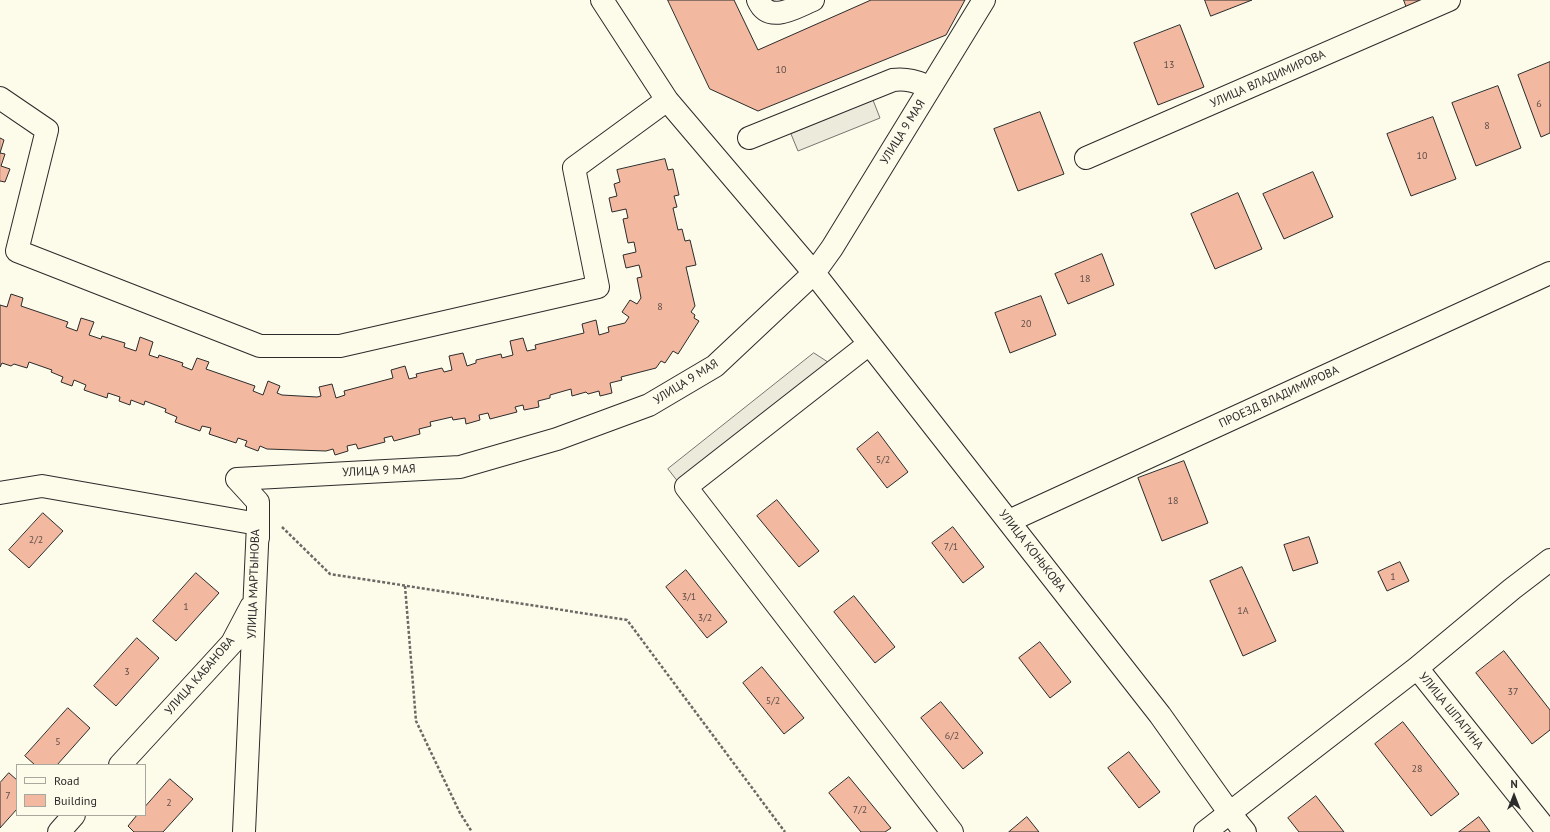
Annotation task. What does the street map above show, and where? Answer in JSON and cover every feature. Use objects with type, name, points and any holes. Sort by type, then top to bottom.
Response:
[{"type":"street","name":"УЛИЦА КОНЬКОВА","points":[[602,0],[667,100],[814,273],[1160,715],[1245,832]]},
{"type":"street","points":[[758,0],[760,5],[770,13],[782,13],[813,0]]},
{"type":"street","name":"УЛИЦА 9 МАЯ","points":[[258,502],[237,479],[460,467],[557,439],[649,405],[715,366],[814,273],[832,248],[984,0]]},
{"type":"street","name":"УЛИЦА ВЛАДИМИРОВА","points":[[1086,158],[1450,0]]},
{"type":"street","points":[[749,138],[893,80],[912,80],[930,87]]},
{"type":"street","points":[[0,98],[46,130],[17,251],[260,346],[340,346],[598,288],[574,168],[667,100]]},
{"type":"street","name":"ПРОЕЗД ВЛАДИМИРОВА","points":[[1009,521],[1550,273]]},
{"type":"street","points":[[869,344],[686,487],[952,832]]},
{"type":"street","name":"УЛИЦА МАРТЫНОВА","points":[[0,493],[42,486],[258,524]]},
{"type":"street","name":"УЛИЦА КАБАНОВА","points":[[121,764],[232,643],[257,597],[258,502]]},
{"type":"street","name":"УЛИЦА ШПАГИНА","points":[[1548,832],[1417,668],[1512,589],[1550,560]]},
{"type":"street","name":"УЛИЦА МАРТЫНОВА","points":[[244,832],[254,602]]},
{"type":"street","points":[[1205,832],[1417,668]]},
{"type":"street","points":[[59,832],[73,816]]},
{"type":"path","points":[[258,502],[330,574],[627,620],[785,832]]},
{"type":"path","points":[[405,586],[416,721],[460,813],[472,832]]},
{"type":"shaded area","points":[[873,100],[880,118],[798,151],[791,134]]},
{"type":"shaded area","points":[[814,353],[834,366],[682,487],[668,469]]},
{"type":"building","points":[[668,0],[734,0],[758,50],[871,0],[965,0],[946,35],[758,111],[710,89]]},
{"type":"building","points":[[1205,0],[1252,0],[1211,16]]},
{"type":"building","points":[[1404,0],[1435,0],[1408,11]]},
{"type":"building","points":[[1180,25],[1204,87],[1158,105],[1134,43]]},
{"type":"building","points":[[1550,62],[1550,133],[1541,137],[1518,75]]},
{"type":"building","points":[[1498,86],[1521,148],[1476,166],[1452,103]]},
{"type":"building","points":[[1040,112],[1064,174],[1018,191],[994,129]]},
{"type":"building","points":[[1433,117],[1456,179],[1411,196],[1387,134]]},
{"type":"building","points":[[0,138],[4,140],[0,153]]},
{"type":"building","points":[[0,153],[5,154],[1,166],[10,169],[5,182],[0,181]]},
{"type":"building","points":[[665,159],[668,170],[673,169],[679,195],[674,196],[677,207],[673,208],[678,230],[682,229],[685,241],[690,240],[696,265],[686,267],[695,306],[691,312],[695,315],[694,318],[699,321],[678,354],[673,351],[665,363],[661,361],[656,368],[621,377],[622,380],[610,383],[612,393],[600,396],[599,391],[588,394],[586,392],[572,396],[571,389],[550,395],[550,398],[538,401],[539,407],[524,410],[523,405],[515,407],[517,412],[490,419],[488,413],[479,415],[480,420],[466,424],[465,418],[453,420],[452,417],[430,422],[431,426],[419,429],[420,434],[394,441],[392,436],[384,438],[385,442],[358,449],[356,444],[347,446],[348,451],[335,455],[333,449],[326,451],[267,449],[260,446],[258,451],[245,446],[247,441],[238,438],[236,443],[209,434],[211,428],[202,426],[200,431],[175,422],[177,417],[165,412],[166,409],[145,401],[144,405],[131,400],[130,405],[119,401],[120,397],[108,393],[107,398],[84,390],[86,385],[74,380],[72,386],[61,382],[63,377],[51,372],[52,370],[29,362],[27,368],[14,364],[11,366],[2,363],[0,367],[0,305],[7,307],[11,294],[23,298],[21,306],[68,322],[66,327],[77,331],[81,318],[94,322],[89,335],[101,339],[102,336],[125,343],[124,347],[136,351],[140,337],[153,342],[149,355],[158,358],[159,355],[183,363],[182,366],[192,370],[197,358],[209,362],[206,369],[255,386],[253,391],[263,395],[268,381],[280,386],[277,393],[282,395],[317,397],[321,396],[319,387],[332,384],[336,398],[345,395],[344,391],[393,378],[391,370],[405,366],[409,379],[417,377],[416,374],[442,368],[444,372],[452,370],[449,356],[463,353],[467,366],[476,363],[476,360],[501,354],[502,358],[513,355],[510,341],[523,338],[527,351],[536,349],[535,345],[584,333],[582,324],[596,320],[599,335],[609,332],[608,327],[625,323],[629,317],[622,312],[630,300],[637,304],[641,298],[637,278],[642,277],[639,265],[626,268],[623,255],[636,252],[634,242],[628,243],[623,219],[628,218],[626,209],[612,212],[609,198],[617,196],[614,184],[620,182],[617,170]]},
{"type":"building","points":[[1313,172],[1333,217],[1284,239],[1263,194]]},
{"type":"building","points":[[1238,193],[1262,249],[1215,269],[1191,214]]},
{"type":"building","points":[[1102,254],[1114,285],[1068,304],[1055,274]]},
{"type":"building","points":[[1041,296],[1056,335],[1010,353],[995,313]]},
{"type":"building","points":[[878,432],[908,472],[887,488],[857,449]]},
{"type":"building","points":[[1184,461],[1208,523],[1162,541],[1138,478]]},
{"type":"building","points":[[777,500],[819,551],[799,567],[757,516]]},
{"type":"building","points":[[43,513],[63,531],[29,568],[9,550]]},
{"type":"building","points":[[953,527],[984,567],[963,583],[932,543]]},
{"type":"building","points":[[1309,537],[1318,563],[1293,571],[1284,545]]},
{"type":"building","points":[[1400,562],[1409,581],[1387,591],[1378,572]]},
{"type":"building","points":[[1242,567],[1276,641],[1243,656],[1210,581]]},
{"type":"building","points":[[686,570],[727,622],[707,638],[666,587]]},
{"type":"building","points":[[196,573],[219,593],[176,641],[153,621]]},
{"type":"building","points":[[854,596],[895,647],[875,663],[834,612]]},
{"type":"building","points":[[137,638],[159,658],[116,706],[94,686]]},
{"type":"building","points":[[1040,642],[1071,682],[1050,698],[1019,658]]},
{"type":"building","points":[[1504,651],[1550,710],[1550,730],[1532,744],[1476,673]]},
{"type":"building","points":[[762,667],[804,718],[784,734],[743,683]]},
{"type":"building","points":[[941,702],[983,753],[963,769],[921,718]]},
{"type":"building","points":[[68,708],[90,728],[58,764],[34,764],[25,756]]},
{"type":"building","points":[[1403,722],[1459,794],[1431,816],[1375,744]]},
{"type":"building","points":[[1129,752],[1160,792],[1139,808],[1108,768]]},
{"type":"building","points":[[9,773],[16,779],[16,810],[0,828],[0,783]]},
{"type":"building","points":[[849,777],[891,828],[885,832],[861,832],[829,793]]},
{"type":"building","points":[[170,779],[193,799],[163,832],[134,832],[128,826],[136,816],[146,816],[146,806]]},
{"type":"building","points":[[1316,796],[1344,832],[1299,832],[1288,818]]},
{"type":"building","points":[[1027,817],[1039,832],[1009,832]]},
{"type":"building","points":[[1479,817],[1490,832],[1459,832]]}]
